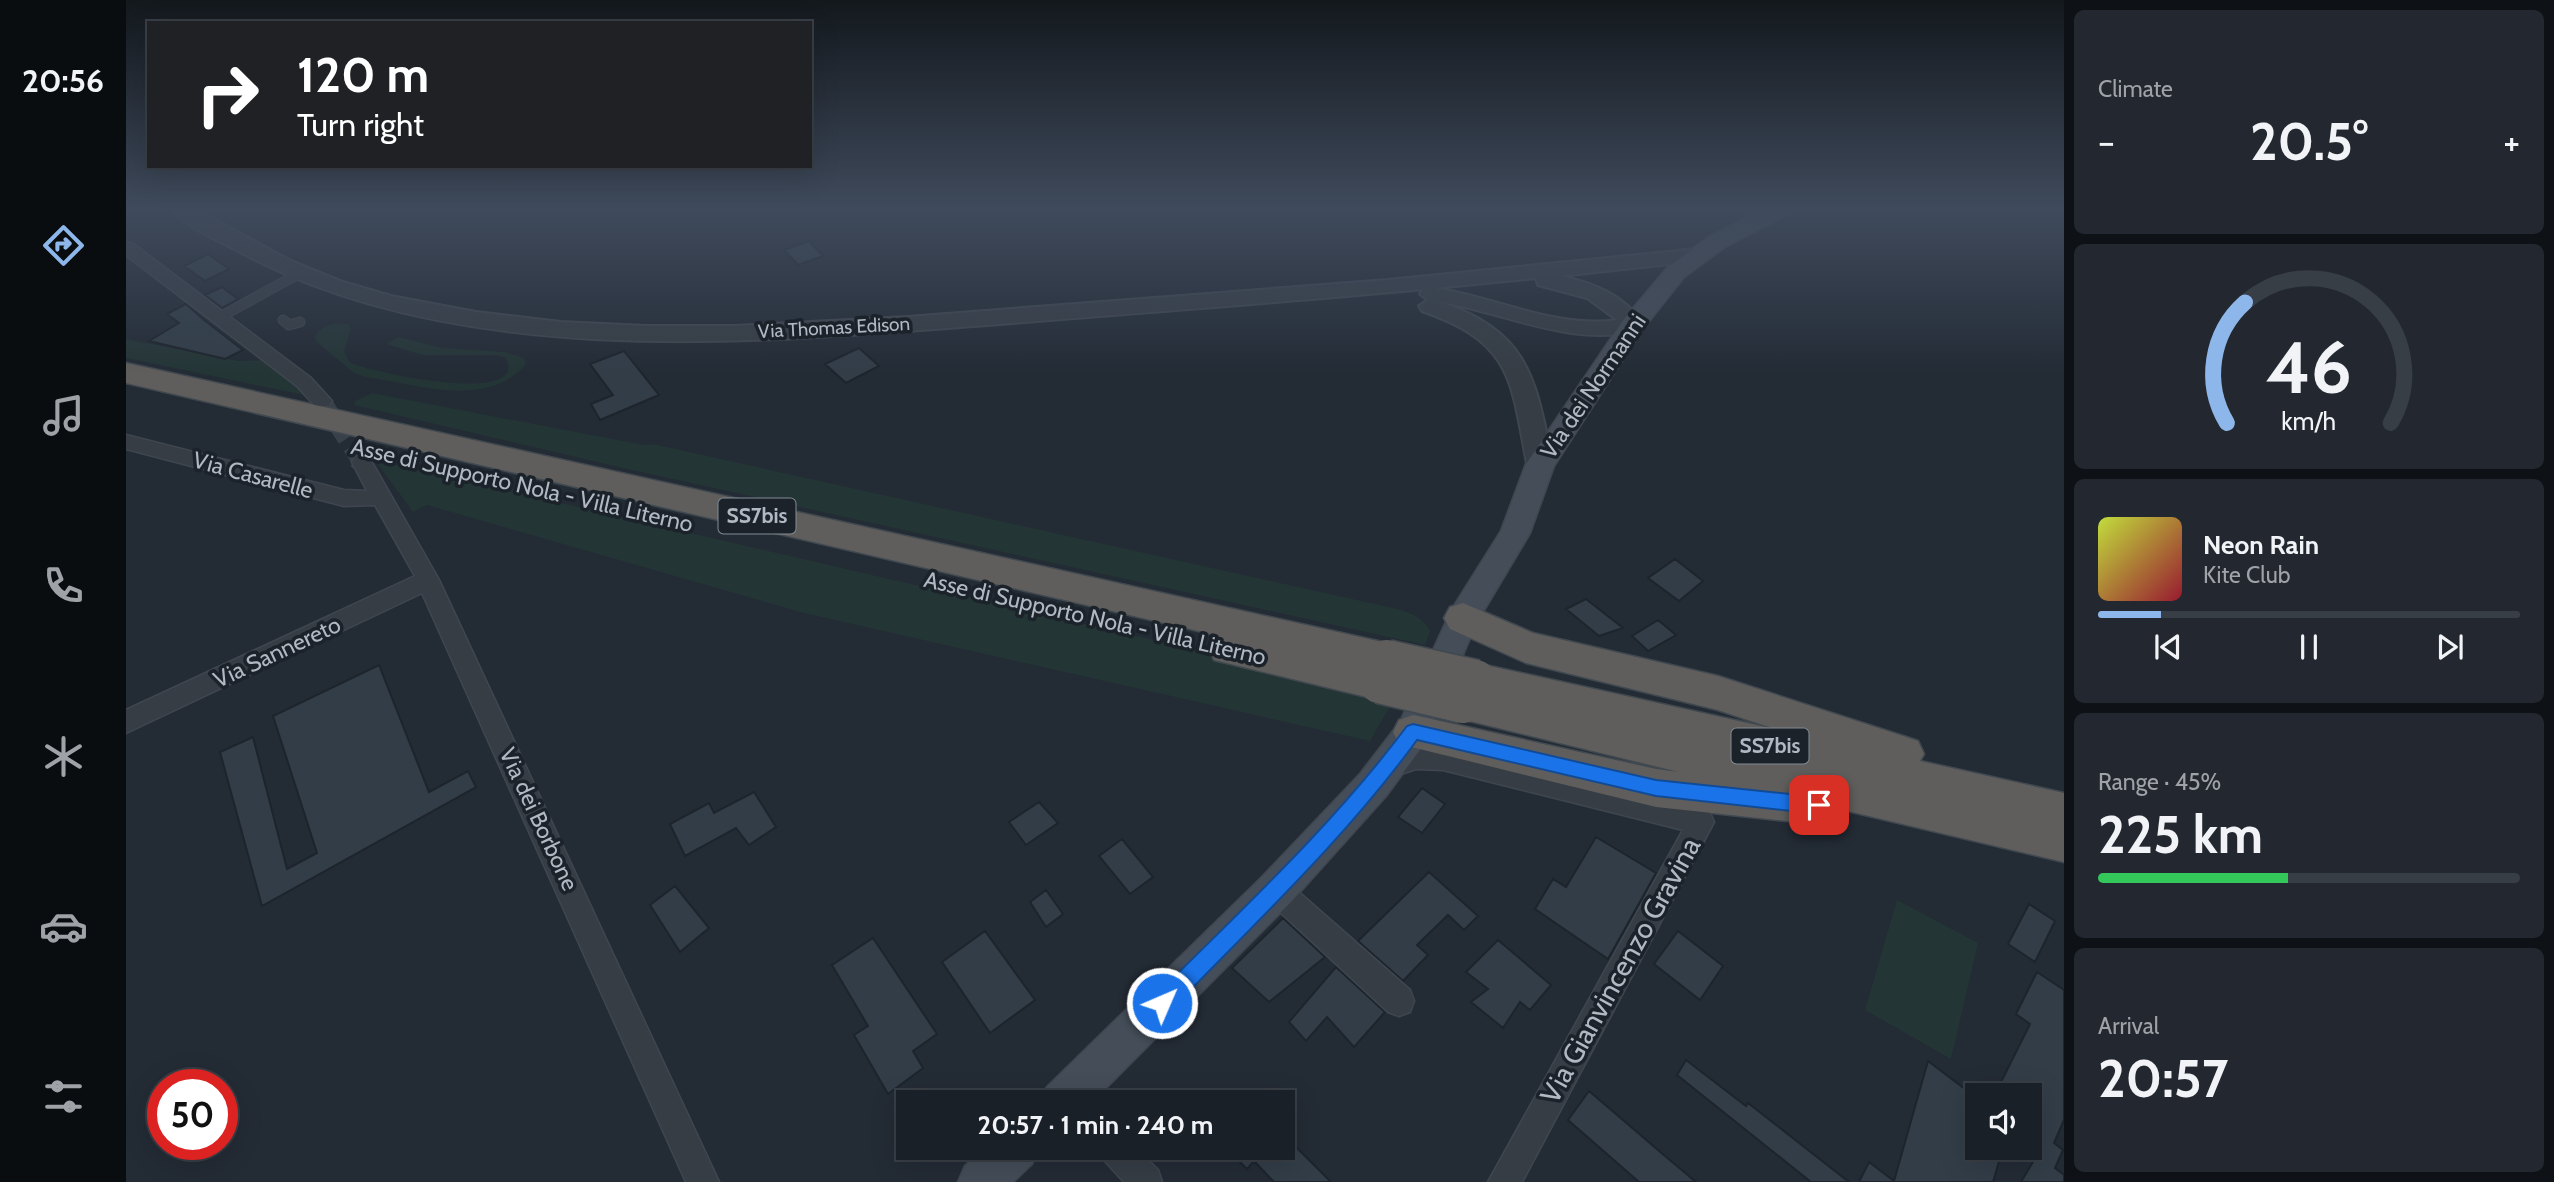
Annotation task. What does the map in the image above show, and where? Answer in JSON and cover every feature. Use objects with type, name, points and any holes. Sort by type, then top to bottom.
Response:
[{"type":"highway","name":"Asse di Supporto Nola - Villa Literno","points":[[126,373],[1383,672]]},
{"type":"highway","name":"Asse di Supporto Nola - Villa Literno","points":[[126,393],[1470,692],[2064,842]]},
{"type":"highway","points":[[1463,618],[1526,647],[1731,697],[1939,766],[2024,803]]},
{"type":"highway","name":"Asse di Supporto Nola - Villa Literno","points":[[1470,692],[2064,812]]},
{"type":"highway","points":[[1413,732],[1656,788],[1975,821]]},
{"type":"main road","name":"Via dei Normanni","points":[[1078,1090],[1276,890],[1386,768],[1413,732],[1463,618],[1515,533],[1541,464],[1562,427],[1633,325],[1676,272],[1688,263]]},
{"type":"main road","points":[[981,1182],[1004,1160]]},
{"type":"street","points":[[147,263],[304,382],[322,401]]},
{"type":"street","name":"Via Thomas Edison","points":[[281,263],[300,273],[388,303],[518,327],[636,333],[766,332],[1341,291],[1631,263]]},
{"type":"street","name":"Via Thomas Edison","points":[[1512,276],[1572,284],[1595,292],[1620,309],[1633,325]]},
{"type":"street","points":[[1341,291],[1464,299],[1554,325],[1582,330],[1609,331],[1633,325]]},
{"type":"street","points":[[1376,293],[1429,305],[1461,317],[1497,341],[1524,388],[1541,464]]},
{"type":"street","name":"Via Casarelle","points":[[126,442],[344,498],[381,496]]},
{"type":"street","name":"Via dei Borbone","points":[[362,462],[428,580],[703,1182]]},
{"type":"street","name":"Via Sannereto","points":[[126,722],[428,580]]},
{"type":"street","name":"Via Gianvincenzo Gravina","points":[[1386,768],[1416,758],[1443,759],[1701,822],[1504,1182]]},
{"type":"street","points":[[1276,890],[1399,1001]]},
{"type":"street","points":[[1125,1160],[1146,1182]]},
{"type":"lane","points":[[218,318],[300,273]]},
{"type":"lane","points":[[283,320],[289,325],[300,322]]},
{"type":"shaded area","points":[[332,324],[348,324],[351,329],[344,351],[349,362],[413,378],[444,382],[494,381],[507,373],[506,358],[498,355],[423,355],[386,344],[398,337],[442,348],[505,352],[524,358],[526,364],[510,378],[492,386],[472,390],[428,388],[366,377],[354,373],[317,342],[314,337],[322,328]]},
{"type":"shaded area","points":[[126,339],[238,361],[269,360],[305,391],[304,395],[126,358]]},
{"type":"shaded area","points":[[372,393],[644,445],[653,444],[1393,608],[1419,618],[1430,631],[1425,645],[623,468],[354,405],[355,401]]},
{"type":"shaded area","points":[[375,460],[1396,696],[1370,741],[804,613],[427,505],[413,512]]},
{"type":"shaded area","points":[[1897,900],[1978,943],[1951,1059],[1865,1010]]},
{"type":"building","points":[[190,263],[221,263],[229,269],[205,281],[184,266]]},
{"type":"building","points":[[222,287],[238,299],[222,308],[205,295]]},
{"type":"building","points":[[186,304],[243,350],[225,359],[149,341],[179,323],[167,314]]},
{"type":"building","points":[[859,348],[879,366],[846,383],[825,364]]},
{"type":"building","points":[[624,351],[659,395],[600,420],[591,404],[613,395],[590,364]]},
{"type":"building","points":[[1675,559],[1703,581],[1679,601],[1648,578]]},
{"type":"building","points":[[1586,599],[1623,628],[1599,636],[1566,609]]},
{"type":"building","points":[[1658,620],[1676,635],[1648,651],[1632,636]]},
{"type":"building","points":[[379,665],[429,792],[468,771],[476,787],[262,906],[220,752],[253,737],[287,869],[317,853],[273,716]]},
{"type":"building","points":[[1422,788],[1445,804],[1422,833],[1398,817]]},
{"type":"building","points":[[754,792],[776,827],[749,845],[736,828],[685,856],[670,824],[709,803],[714,813]]},
{"type":"building","points":[[1039,802],[1058,823],[1026,845],[1009,822]]},
{"type":"building","points":[[1596,837],[1656,873],[1608,959],[1535,909],[1553,879],[1566,887]]},
{"type":"building","points":[[1122,839],[1153,877],[1130,894],[1099,856]]},
{"type":"building","points":[[1429,872],[1478,916],[1464,930],[1448,915],[1417,945],[1428,955],[1403,981],[1358,941]]},
{"type":"building","points":[[675,886],[709,928],[680,952],[650,905]]},
{"type":"building","points":[[1046,890],[1063,914],[1046,927],[1030,902]]},
{"type":"building","points":[[2029,904],[2055,921],[2035,962],[2008,944]]},
{"type":"building","points":[[1283,918],[1325,957],[1269,1002],[1232,968]]},
{"type":"building","points":[[985,931],[1035,1000],[990,1033],[942,962]]},
{"type":"building","points":[[1678,931],[1723,966],[1700,1000],[1654,964]]},
{"type":"building","points":[[873,938],[937,1034],[913,1051],[923,1068],[888,1094],[854,1035],[868,1026],[832,965]]},
{"type":"building","points":[[1498,940],[1551,985],[1530,1010],[1520,1002],[1503,1028],[1471,1002],[1488,989],[1466,972]]},
{"type":"building","points":[[1336,967],[1385,1012],[1354,1047],[1327,1017],[1306,1041],[1289,1022]]},
{"type":"building","points":[[2037,972],[2064,990],[2064,1120],[2054,1143],[2063,1150],[2055,1168],[2064,1175],[2064,1182],[2021,1182],[2034,1160],[2042,1160],[2042,1083],[2000,1083],[2030,1024],[2016,1014]]},
{"type":"building","points":[[1686,1060],[1746,1106],[1748,1103],[1849,1182],[1811,1182],[1677,1075]]},
{"type":"building","points":[[1928,1061],[1965,1089],[1965,1160],[1999,1160],[1993,1182],[1859,1182],[1869,1162],[1894,1181]]},
{"type":"building","points":[[1589,1091],[1696,1182],[1639,1182],[1568,1120]]},
{"type":"building","points":[[1295,1146],[1331,1182],[1274,1182],[1254,1161],[1247,1169],[1238,1160],[1295,1160]]},
{"type":"tunnel","points":[[322,401],[361,461]]},
{"type":"route","points":[[1162,1003],[1309,855],[1373,785],[1413,732],[1656,788],[1819,805]]}]
